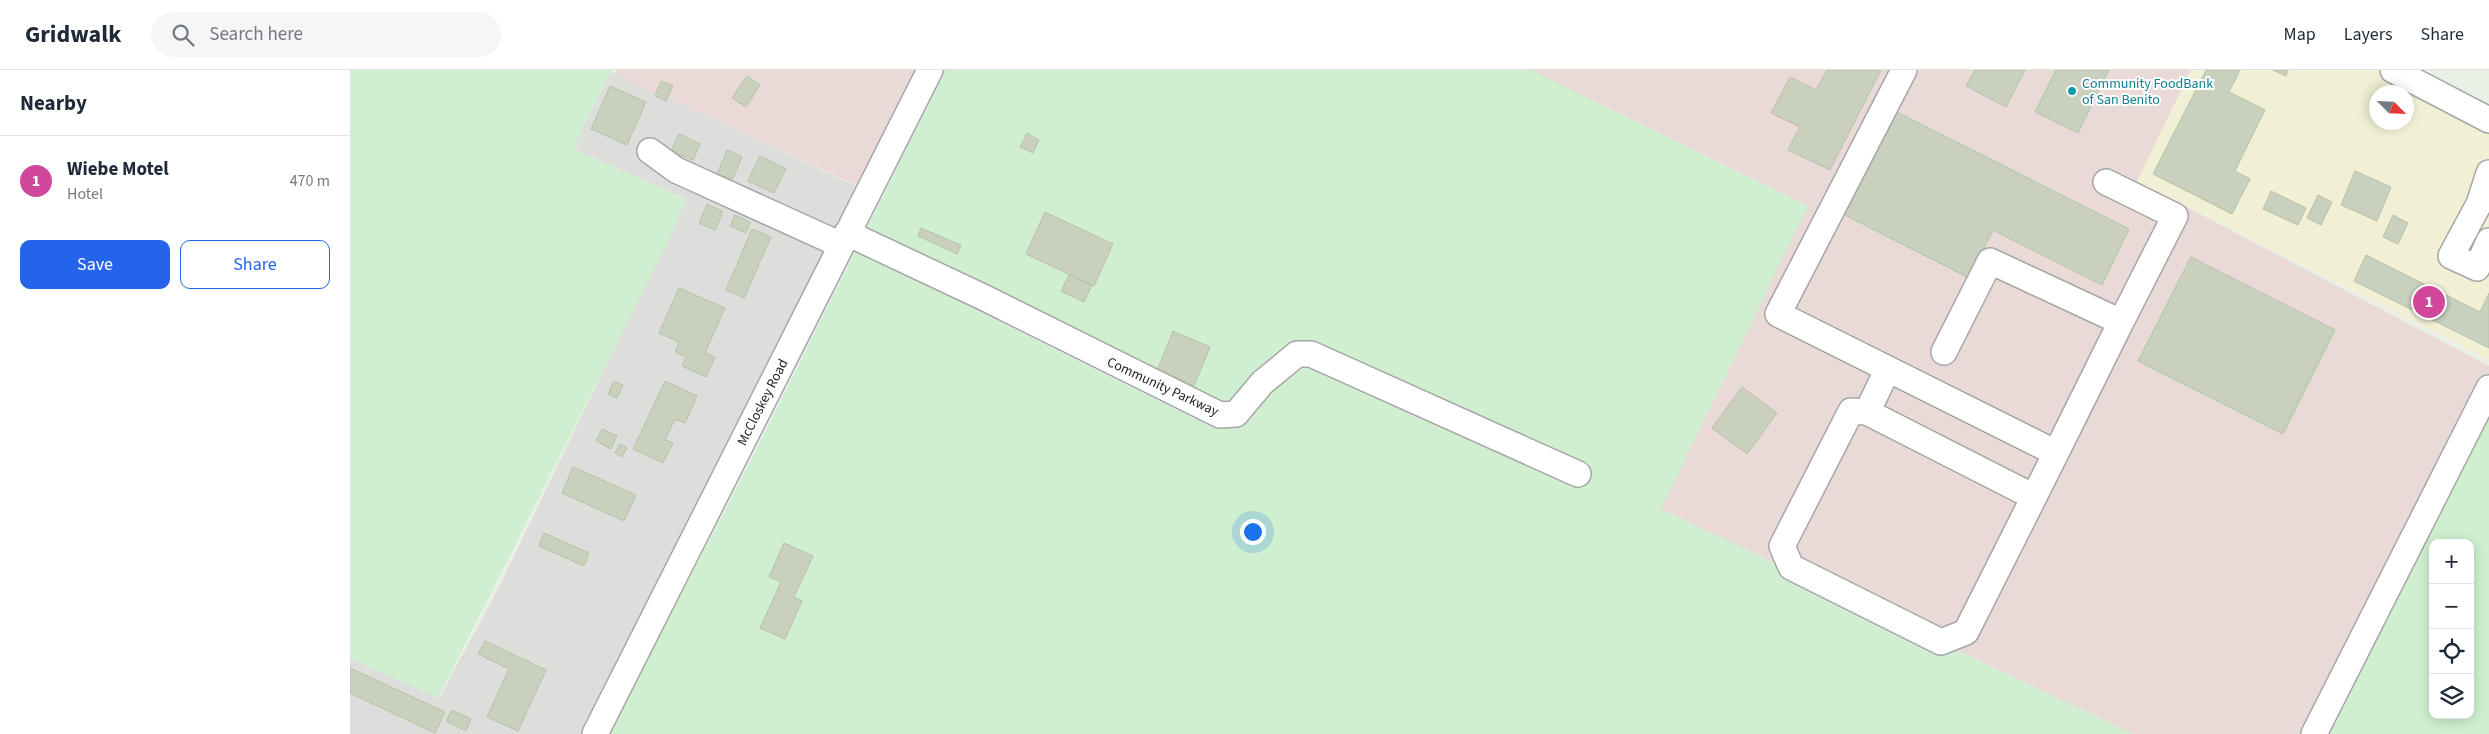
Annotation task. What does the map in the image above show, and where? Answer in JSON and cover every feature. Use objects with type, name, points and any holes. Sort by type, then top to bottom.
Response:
[{"type":"street","name":"McCloskey Road","points":[[595,734],[930,70]]},
{"type":"street","points":[[1904,70],[1778,314],[2056,453]]},
{"type":"street","points":[[2393,70],[2489,120]]},
{"type":"street","name":"Community Parkway","points":[[650,150],[676,170],[985,298],[1220,415],[1236,414],[1262,383],[1297,354],[1311,354],[1578,474]]},
{"type":"street","points":[[2489,173],[2479,204],[2451,256],[2476,268],[2489,241]]},
{"type":"street","points":[[2034,497],[1868,412],[1850,411],[1782,546],[1791,567],[1941,642],[1966,632],[2034,497],[2056,453],[2122,322],[2175,216],[2106,182]]},
{"type":"street","points":[[1944,352],[1990,261],[2122,322]]},
{"type":"street","points":[[1868,412],[1888,370]]},
{"type":"street","points":[[2314,734],[2489,388]]},
{"type":"shaded area","points":[[350,70],[612,70],[573,148],[686,200],[666,245],[438,698],[350,658]]},
{"type":"shaded area","points":[[617,70],[928,70],[861,187],[615,74]]},
{"type":"shaded area","points":[[935,70],[2191,70],[2137,181],[2489,366],[2489,388],[2314,734],[2133,734],[1661,509],[907,127]]},
{"type":"shaded area","points":[[946,70],[1531,70],[1808,206],[1661,509],[2133,734],[609,734],[753,456],[894,174],[914,128]]},
{"type":"shaded area","points":[[2191,70],[2391,70],[2489,119],[2489,360],[2137,181]]},
{"type":"shaded area","points":[[611,71],[869,192],[591,734],[350,734],[350,658],[439,698],[498,589],[686,199],[572,148]]},
{"type":"shaded area","points":[[2489,387],[2489,734],[2314,734]]},
{"type":"building","points":[[1827,70],[1881,70],[1830,170],[1788,150],[1800,127],[1771,113],[1790,77],[1816,90]]},
{"type":"building","points":[[1975,70],[2025,70],[2006,107],[1966,86]]},
{"type":"building","name":"Community FoodBank of San Benito","points":[[2056,70],[2109,70],[2078,133],[2035,112]]},
{"type":"building","points":[[2206,70],[2240,70],[2229,92],[2265,110],[2235,171],[2250,179],[2232,214],[2153,174]]},
{"type":"building","points":[[2273,70],[2288,70],[2286,76]]},
{"type":"building","points":[[747,76],[760,85],[746,107],[732,98]]},
{"type":"building","points":[[661,81],[673,86],[666,101],[655,96]]},
{"type":"building","points":[[610,86],[646,102],[627,145],[591,129]]},
{"type":"building","points":[[1891,109],[2129,229],[2102,285],[1993,230],[1969,278],[1839,212]]},
{"type":"building","points":[[1027,133],[1039,140],[1033,153],[1020,147]]},
{"type":"building","points":[[679,134],[700,144],[693,160],[671,151]]},
{"type":"building","points":[[727,150],[742,157],[732,180],[717,174]]},
{"type":"building","points":[[760,156],[786,169],[774,193],[748,181]]},
{"type":"building","points":[[2355,171],[2391,187],[2377,221],[2341,205]]},
{"type":"building","points":[[2271,191],[2306,208],[2298,225],[2263,209]]},
{"type":"building","points":[[2318,195],[2332,202],[2321,225],[2307,218]]},
{"type":"building","points":[[707,204],[723,212],[715,230],[699,223]]},
{"type":"building","points":[[1045,212],[1113,244],[1094,286],[1026,254]]},
{"type":"building","points":[[735,215],[750,222],[746,233],[730,226]]},
{"type":"building","points":[[2393,215],[2408,223],[2398,244],[2383,237]]},
{"type":"building","points":[[921,228],[961,245],[957,254],[918,236]]},
{"type":"building","points":[[752,229],[771,237],[744,298],[726,290]]},
{"type":"building","points":[[2366,255],[2480,312],[2489,293],[2489,348],[2354,281]]},
{"type":"building","points":[[2191,257],[2335,330],[2283,434],[2138,361]]},
{"type":"building","points":[[1069,275],[1092,285],[1084,302],[1061,291]]},
{"type":"building","points":[[679,288],[725,308],[705,353],[715,357],[706,377],[682,366],[686,357],[675,352],[679,342],[659,333]]},
{"type":"building","points":[[1173,331],[1210,347],[1194,386],[1157,370]]},
{"type":"building","points":[[614,381],[623,385],[617,398],[608,394]]},
{"type":"building","points":[[665,381],[697,396],[685,423],[675,419],[665,440],[673,443],[663,463],[633,449]]},
{"type":"building","points":[[1742,387],[1777,413],[1747,454],[1712,428]]},
{"type":"building","points":[[602,429],[617,436],[611,449],[596,441]]},
{"type":"building","points":[[620,444],[627,448],[622,457],[615,453]]},
{"type":"building","points":[[573,467],[636,495],[624,521],[562,493]]},
{"type":"building","points":[[544,533],[589,553],[584,566],[539,546]]},
{"type":"building","points":[[784,543],[813,556],[794,597],[802,601],[785,639],[760,628],[781,582],[769,577]]},
{"type":"building","points":[[485,641],[546,670],[518,731],[487,717],[509,669],[478,654]]},
{"type":"building","points":[[350,668],[445,712],[435,733],[350,693]]},
{"type":"building","points":[[452,710],[471,719],[466,731],[446,721]]},
{"type":"place","name":"Community FoodBank of San Benito","points":[[2072,91]]},
{"type":"place","name":"Wiebe Motel","points":[[2429,302]]}]
